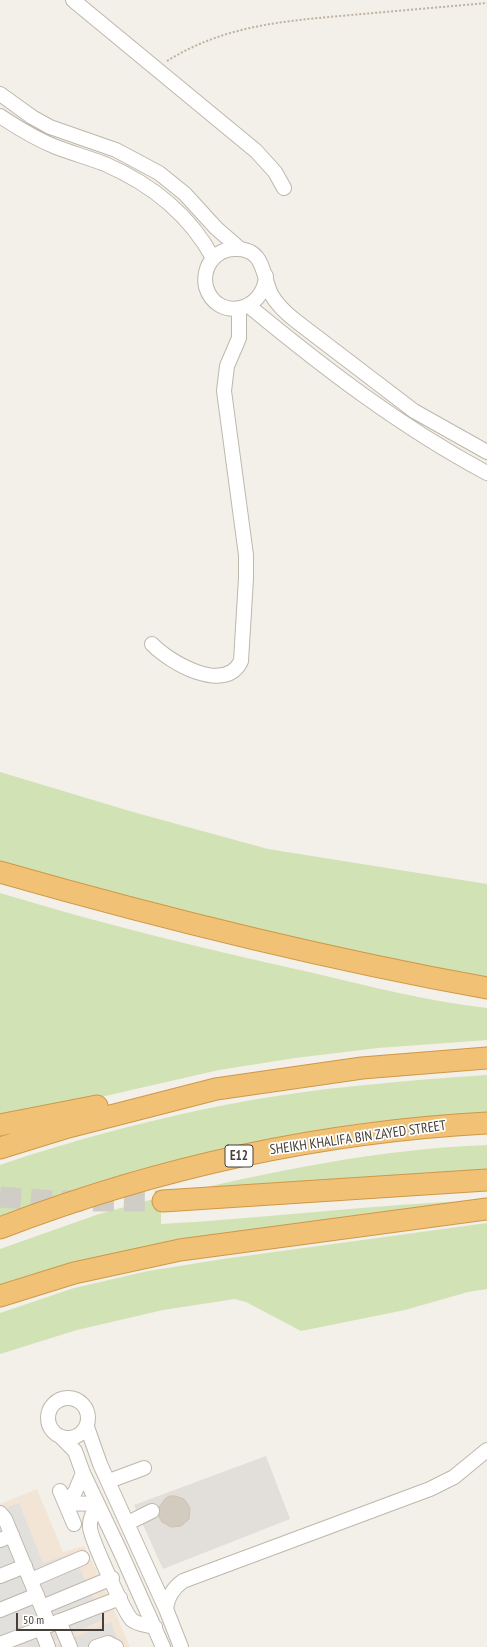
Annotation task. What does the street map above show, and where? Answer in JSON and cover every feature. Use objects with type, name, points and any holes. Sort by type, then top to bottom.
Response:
[{"type":"highway","points":[[0,872],[234,935],[314,953],[487,988]]},
{"type":"highway","points":[[0,1125],[138,1099],[362,1068],[487,1058]]},
{"type":"highway","points":[[0,1148],[68,1127],[216,1089]]},
{"type":"highway","name":"SHEIKH KHALIFA BIN ZAYED STREET","points":[[0,1228],[121,1187],[228,1159],[346,1137],[423,1127],[487,1123]]},
{"type":"highway","points":[[164,1201],[487,1180]]},
{"type":"highway","points":[[0,1296],[74,1273],[180,1250],[487,1209]]},
{"type":"street","points":[[73,0],[264,157],[284,188]]},
{"type":"street","points":[[0,94],[32,117],[50,127],[116,150],[159,173],[185,194],[216,228],[239,248],[252,253],[257,258],[264,270],[271,294],[283,309],[296,321],[414,411],[487,452]]},
{"type":"street","points":[[0,116],[42,141],[114,168],[151,189],[168,202],[193,226],[213,258]]},
{"type":"street","points":[[239,248],[225,250],[213,258],[206,270],[206,284],[211,297],[223,306],[244,307],[387,413],[451,453],[487,473]]},
{"type":"street","points":[[152,644],[169,659],[200,673],[223,675],[229,674],[234,671],[241,661],[246,555],[224,391],[227,366],[239,338],[244,307],[260,296],[264,290],[266,276]]},
{"type":"street","points":[[163,1647],[83,1473],[75,1451],[62,1438],[53,1432],[50,1427],[48,1415],[53,1405],[62,1398],[74,1398],[84,1405],[89,1415],[87,1427],[100,1464],[128,1523],[181,1647]]},
{"type":"street","points":[[62,1438],[77,1437],[87,1427]]},
{"type":"street","points":[[152,1578],[167,1581],[183,1581],[430,1489],[454,1477],[487,1450]]},
{"type":"street","points":[[109,1481],[144,1468]]},
{"type":"street","points":[[62,1497],[75,1492],[83,1473]]},
{"type":"street","points":[[62,1497],[97,1504]]},
{"type":"street","points":[[62,1497],[74,1524]]},
{"type":"street","points":[[97,1504],[90,1518],[90,1528],[120,1598],[131,1618],[139,1624],[155,1627]]},
{"type":"street","points":[[128,1523],[152,1512]]},
{"type":"street","points":[[0,1513],[5,1518],[6,1538],[25,1566],[50,1625],[70,1647]]},
{"type":"street","points":[[102,1558],[121,1553]]},
{"type":"street","points":[[31,1580],[82,1558]]},
{"type":"street","points":[[0,1576],[25,1566]]},
{"type":"street","points":[[0,1610],[39,1601],[112,1578]]},
{"type":"street","points":[[166,1609],[167,1602],[173,1590],[183,1581]]},
{"type":"street","points":[[0,1644],[120,1598]]},
{"type":"street","points":[[48,1647],[50,1625]]},
{"type":"street","points":[[96,1647],[108,1642],[116,1647]]},
{"type":"path","points":[[156,67],[177,54],[213,38],[244,28],[267,24],[487,3]]},
{"type":"shaded area","points":[[266,1456],[290,1519],[163,1569],[134,1505]]},
{"type":"shaded area","points":[[37,1489],[63,1552],[84,1546],[102,1582],[130,1647],[0,1647],[0,1504]]},
{"type":"shaded area","points":[[19,1503],[43,1563],[73,1553],[103,1620],[39,1647],[0,1647],[0,1510]]},
{"type":"shaded area","points":[[111,1622],[120,1647],[52,1647]]},
{"type":"green space","points":[[0,772],[133,812],[268,849],[487,884],[487,981],[352,953],[0,864]]},
{"type":"green space","points":[[0,893],[153,936],[398,993],[487,1008],[487,1040],[378,1048],[295,1058],[219,1070],[0,1120]]},
{"type":"green space","points":[[487,1075],[487,1112],[362,1123],[223,1149],[91,1184],[0,1216],[0,1165],[83,1139],[168,1117],[257,1099],[356,1086]]},
{"type":"green space","points":[[487,1145],[487,1175],[169,1196],[287,1170],[367,1156],[447,1147]]},
{"type":"green space","points":[[161,1197],[161,1224],[487,1200],[0,1288],[0,1249],[99,1214]]},
{"type":"green space","points":[[487,1223],[487,1289],[468,1292],[405,1310],[301,1331],[246,1302],[235,1299],[163,1310],[77,1330],[0,1354],[0,1313],[74,1288],[148,1271],[223,1259]]},
{"type":"building","points":[[170,1496],[184,1499],[190,1508],[189,1519],[181,1526],[171,1527],[162,1522],[159,1517],[159,1507],[165,1499]]},
{"type":"tunnel","points":[[0,1197],[54,1201],[163,1201]]}]
